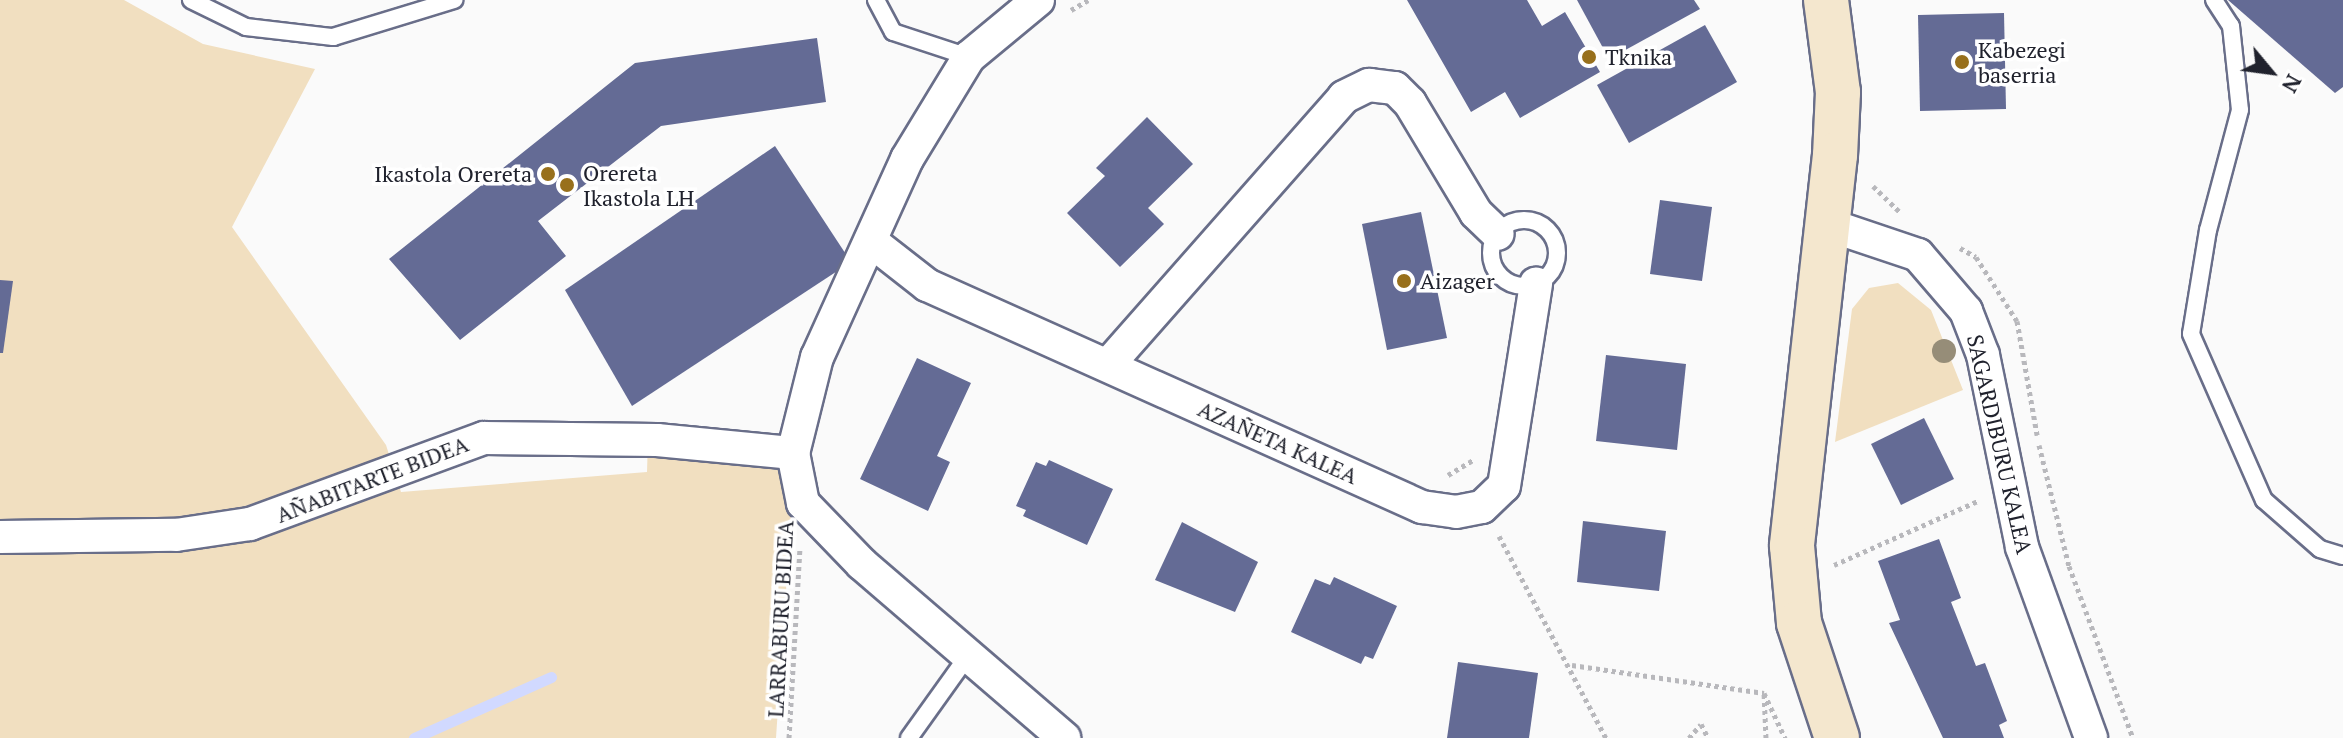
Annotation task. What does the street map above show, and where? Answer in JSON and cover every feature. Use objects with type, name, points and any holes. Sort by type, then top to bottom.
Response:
[{"type":"street","points":[[1038,0],[969,57],[907,159],[872,242],[817,357],[793,453],[803,503],[967,657],[1064,738]]},
{"type":"street","points":[[1826,0],[1838,92],[1792,546],[1799,623],[1837,738]]},
{"type":"street","points":[[1108,365],[1344,97],[1369,85],[1395,88],[1410,103],[1476,213],[1498,234]]},
{"type":"street","name":"SAGARDIBURU KALEA","points":[[1826,224],[1918,255],[1966,311],[1983,355],[2022,547],[2091,738]]},
{"type":"street","name":"AZAÑETA KALEA","points":[[872,242],[927,285],[1422,507],[1482,507]]},
{"type":"street","points":[[1482,507],[1504,486],[1516,447],[1536,284]]},
{"type":"street","name":"AÑABITARTE BIDEA","points":[[0,537],[176,535],[250,524],[484,438],[657,440],[793,453]]},
{"type":"lane","points":[[191,0],[246,27],[333,37],[454,0]]},
{"type":"lane","points":[[876,0],[893,32],[969,57]]},
{"type":"lane","points":[[2214,0],[2231,26],[2240,110],[2191,334],[2264,500],[2320,549],[2343,556]]},
{"type":"lane","points":[[1520,221],[1548,231],[1556,259],[1536,284],[1514,285],[1497,272],[1491,253],[1498,234],[1520,221]]},
{"type":"lane","points":[[909,738],[967,657]]},
{"type":"path","points":[[1821,571],[1987,497]]},
{"type":"path","name":"LARRABURU BIDEA","points":[[789,738],[803,503]]},
{"type":"path","points":[[1482,507],[1572,665],[1606,738]]},
{"type":"path","points":[[1572,665],[1764,693]]},
{"type":"path","points":[[1764,693],[1766,738]]},
{"type":"path","points":[[1764,693],[1785,738]]},
{"type":"path","points":[[1689,738],[1701,724],[1708,738]]},
{"type":"shaded area","points":[[0,0],[124,0],[203,44],[315,69],[232,227],[386,445],[401,492],[647,472],[648,438],[795,459],[776,738],[0,738]]},
{"type":"shaded area","points":[[1898,283],[1931,310],[1963,390],[1835,442],[1852,309],[1869,288]]},
{"type":"building","points":[[1407,0],[1527,0],[1542,26],[1565,12],[1600,72],[1520,118],[1505,92],[1471,112]]},
{"type":"building","points":[[1577,0],[1694,0],[1700,9],[1609,59]]},
{"type":"building","points":[[2228,0],[2343,0],[2343,87],[2335,93]]},
{"type":"building","name":"Kabezegi baserria","points":[[2004,13],[2006,109],[1920,111],[1918,15]]},
{"type":"building","points":[[1705,25],[1737,82],[1629,143],[1597,85]]},
{"type":"building","name":"Ikastola Orereta","points":[[817,38],[826,102],[661,126],[538,221],[566,256],[460,340],[389,259],[635,63]]},
{"type":"building","points":[[1147,117],[1193,164],[1148,208],[1164,224],[1120,267],[1067,213],[1105,176],[1096,168]]},
{"type":"building","points":[[775,146],[851,262],[632,406],[565,290]]},
{"type":"building","points":[[1660,200],[1712,207],[1702,281],[1650,274]]},
{"type":"building","name":"Aizager","points":[[1421,212],[1447,338],[1387,350],[1362,224]]},
{"type":"building","points":[[0,280],[13,281],[3,353],[0,353]]},
{"type":"building","points":[[1606,355],[1686,364],[1677,450],[1596,441]]},
{"type":"building","points":[[917,358],[971,383],[937,456],[950,462],[928,511],[860,479]]},
{"type":"building","points":[[1924,418],[1954,479],[1901,505],[1871,444]]},
{"type":"building","points":[[1049,460],[1113,489],[1087,545],[1023,516],[1026,510],[1016,506],[1036,462],[1046,466]]},
{"type":"building","points":[[1583,521],[1666,531],[1659,591],[1577,582]]},
{"type":"building","points":[[1182,522],[1258,562],[1235,612],[1155,580]]},
{"type":"building","points":[[1939,539],[1961,598],[1951,602],[1976,666],[1985,663],[2007,721],[1999,725],[2004,738],[1943,738],[1889,623],[1900,620],[1878,561]]},
{"type":"building","points":[[1334,577],[1397,606],[1373,659],[1365,656],[1361,664],[1291,632],[1315,579],[1330,585]]},
{"type":"building","points":[[1458,662],[1538,673],[1529,738],[1447,738]]},
{"type":"waterway","points":[[414,738],[551,677]]},
{"type":"place","name":"Tknika","points":[[1589,57]]},
{"type":"place","name":"Kabezegi baserria","points":[[1962,62]]},
{"type":"place","name":"Ikastola Orereta","points":[[548,174]]},
{"type":"place","name":"Orereta Ikastola LH","points":[[567,185]]},
{"type":"place","name":"Aizager","points":[[1404,281]]}]
